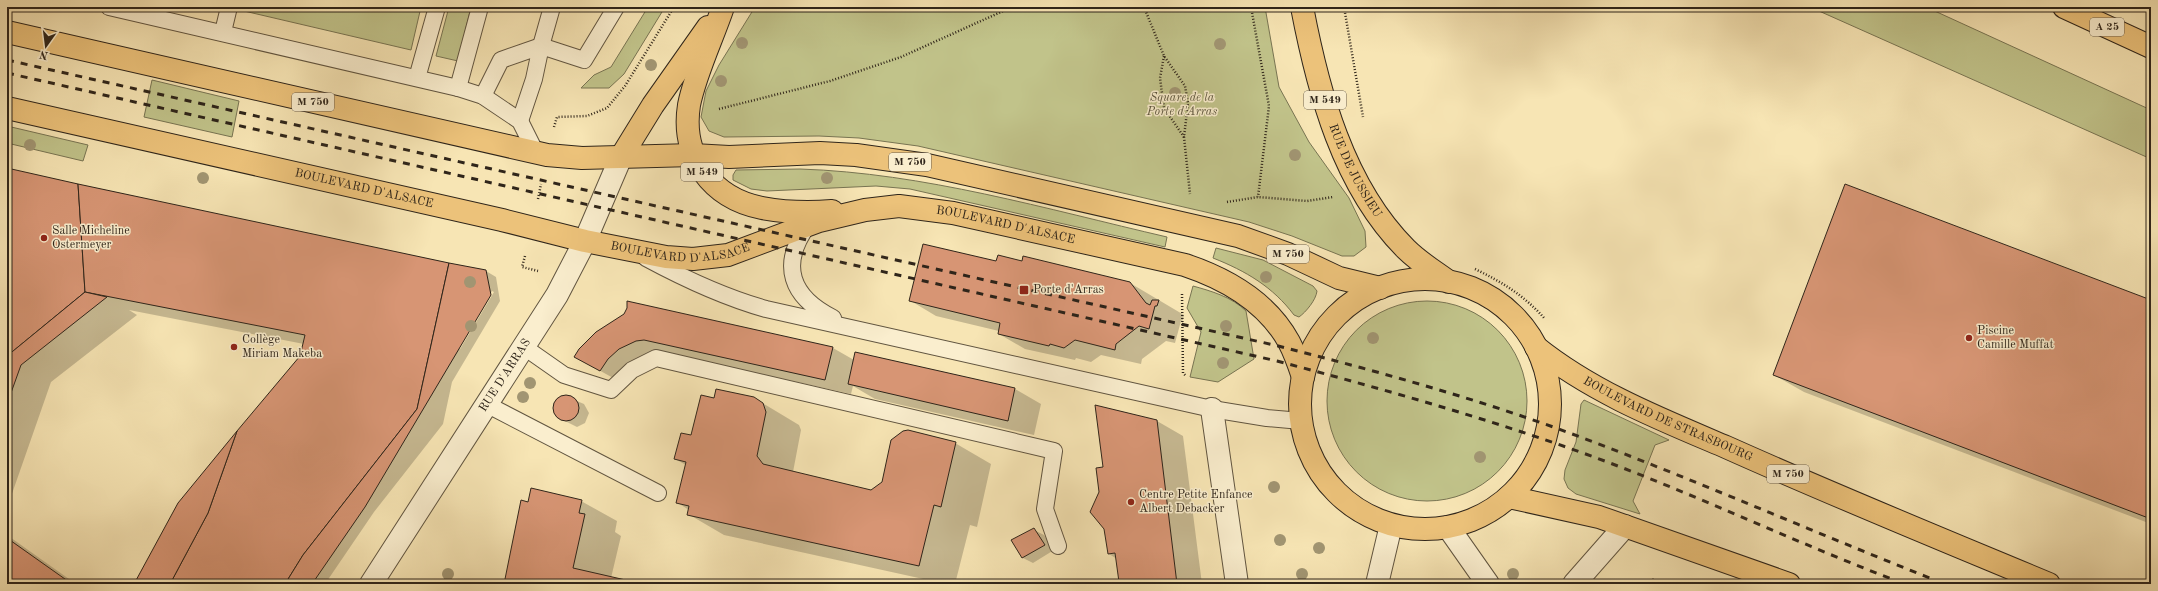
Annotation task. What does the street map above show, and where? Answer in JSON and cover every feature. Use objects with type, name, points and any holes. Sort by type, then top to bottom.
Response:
[{"type":"main road","name":"M 549","points":[[723,7],[689,105],[689,128],[693,155],[704,174],[716,187],[738,200],[761,208],[826,212],[865,210]]},
{"type":"main road","name":"M 549","points":[[621,157],[653,105],[723,7]]},
{"type":"main road","name":"RUE DE JUSSIEU","points":[[1302,7],[1316,74],[1338,137],[1360,189],[1392,234],[1406,250],[1450,282]]},
{"type":"main road","name":"A 25","points":[[2064,7],[2151,47]]},
{"type":"main road","name":"M 750","points":[[7,32],[536,153],[560,157],[693,155],[729,157],[839,153],[926,165],[1238,236],[1288,254],[1339,278],[1380,288]]},
{"type":"main road","name":"BOULEVARD D'ALSACE","points":[[7,108],[502,220],[634,252],[679,258],[705,258],[728,255],[808,225],[865,210],[899,206],[940,211],[1203,271],[1240,290],[1272,318],[1290,343],[1303,377]]},
{"type":"main road","points":[[1415,280],[1450,282],[1476,291],[1500,305],[1520,324],[1535,346],[1541,359],[1548,386],[1550,399],[1548,427],[1540,453],[1534,465],[1508,497],[1480,516],[1448,527],[1419,529],[1391,525],[1364,514],[1352,506],[1330,486],[1314,462],[1308,449],[1301,421],[1300,399],[1303,377],[1311,352],[1331,322],[1358,299],[1380,288],[1415,280]]},
{"type":"main road","name":"BOULEVARD DE STRASBOURG","points":[[1535,346],[1556,363],[1590,385],[1692,432],[2050,584]]},
{"type":"main road","points":[[1508,497],[1572,510],[1626,526],[1789,584]]},
{"type":"street","name":"RUE D'ARRAS","points":[[371,584],[557,295],[585,241],[621,157]]},
{"type":"street","points":[[1212,409],[1237,584]]},
{"type":"street","points":[[1377,584],[1391,525]]},
{"type":"street","points":[[1574,584],[1626,526]]},
{"type":"street","points":[[1448,527],[1488,584]]},
{"type":"lane","points":[[109,7],[418,78],[483,96],[520,122],[536,153]]},
{"type":"lane","points":[[223,32],[229,7]]},
{"type":"lane","points":[[418,78],[437,7]]},
{"type":"lane","points":[[458,88],[480,7]]},
{"type":"lane","points":[[520,122],[534,78],[552,7]]},
{"type":"lane","points":[[483,96],[501,60],[541,46],[584,60],[616,7]]},
{"type":"lane","points":[[808,225],[797,242],[794,255],[794,278],[797,289],[811,306],[849,326]]},
{"type":"lane","points":[[634,252],[694,284],[743,302],[1212,409],[1267,418],[1301,421]]},
{"type":"lane","points":[[524,347],[564,375],[611,390],[632,370],[656,358],[1054,451],[1046,509],[1058,546]]},
{"type":"lane","points":[[486,404],[658,493]]},
{"type":"path","points":[[557,117],[587,116],[607,108],[625,86],[674,7]]},
{"type":"path","points":[[714,111],[830,80],[901,57],[1012,7]]},
{"type":"path","points":[[1144,7],[1164,56],[1185,86],[1188,103],[1184,137],[1190,197]]},
{"type":"path","points":[[1251,7],[1269,106],[1258,197]]},
{"type":"path","points":[[1344,7],[1363,119]]},
{"type":"path","points":[[1164,56],[1160,78],[1164,108],[1184,137]]},
{"type":"path","points":[[1220,203],[1258,197],[1307,201],[1339,196]]},
{"type":"path","points":[[1182,288],[1183,373],[1212,409]]},
{"type":"green space","points":[[245,7],[421,7],[411,50],[244,11]]},
{"type":"green space","points":[[449,7],[471,7],[458,61],[436,56]]},
{"type":"green space","points":[[648,7],[665,7],[624,74],[609,88],[581,88],[594,75],[611,67]]},
{"type":"green space","name":"Square de la Porte d'Arras","points":[[755,7],[1265,7],[1279,87],[1309,142],[1349,198],[1365,231],[1366,247],[1354,256],[1342,256],[1292,236],[1249,222],[918,146],[859,138],[819,136],[724,137],[709,131],[701,117],[706,91],[719,65]]},
{"type":"green space","points":[[1810,7],[1926,7],[2151,110],[2151,159]]},
{"type":"green space","points":[[152,80],[239,101],[232,137],[144,117]]},
{"type":"green space","points":[[7,126],[88,145],[83,161],[7,143]]},
{"type":"green space","points":[[800,169],[893,177],[939,185],[1030,204],[1167,237],[1165,247],[910,189],[876,186],[767,191],[751,189],[733,180],[733,175],[736,170]]},
{"type":"green space","points":[[1216,248],[1263,260],[1313,286],[1317,291],[1315,298],[1302,315],[1299,317],[1294,315],[1268,288],[1237,268],[1213,258]]},
{"type":"green space","points":[[1193,286],[1228,298],[1246,311],[1254,359],[1218,382],[1190,377],[1201,332],[1187,308]]},
{"type":"green space","points":[[1427,301],[1446,303],[1465,309],[1482,318],[1498,330],[1510,346],[1519,363],[1525,382],[1527,401],[1525,420],[1519,439],[1510,456],[1498,472],[1482,484],[1465,493],[1446,499],[1427,501],[1408,499],[1389,493],[1372,484],[1356,472],[1344,456],[1335,439],[1329,420],[1327,401],[1329,382],[1335,363],[1344,346],[1356,330],[1372,318],[1389,309],[1408,303]]},
{"type":"green space","points":[[1584,400],[1669,440],[1655,445],[1633,501],[1640,514],[1576,494],[1568,488],[1564,479],[1565,470],[1576,442],[1581,404]]},
{"type":"building","name":"Salle Micheline Ostermeyer","points":[[7,168],[78,184],[85,292],[7,356]]},
{"type":"building","points":[[78,184],[449,263],[417,409],[303,555],[285,584],[170,584],[208,513],[237,431],[300,356],[305,335],[85,292]]},
{"type":"building","name":"Piscine Camille Muffat","points":[[1845,184],[2151,300],[2151,519],[1773,375]]},
{"type":"building","name":"Porte d'Arras","points":[[923,244],[996,261],[998,255],[1022,261],[1023,256],[1130,282],[1146,303],[1150,305],[1152,300],[1159,300],[1157,306],[1155,306],[1149,329],[1139,326],[1116,344],[1115,350],[1075,340],[1064,348],[1050,344],[1049,346],[998,334],[1000,323],[909,301]]},
{"type":"building","points":[[449,263],[486,270],[491,295],[365,507],[312,584],[285,584],[303,555],[417,409]]},
{"type":"building","points":[[85,292],[107,297],[21,365],[7,404],[7,356]]},
{"type":"building","points":[[627,301],[833,347],[825,380],[644,340],[636,341],[619,349],[608,359],[600,371],[574,357],[579,349],[596,332],[624,314],[627,308]]},
{"type":"building","points":[[855,352],[1015,388],[1008,421],[848,384]]},
{"type":"building","points":[[716,389],[754,397],[763,403],[766,412],[757,456],[763,464],[871,490],[882,482],[891,440],[903,431],[908,430],[956,442],[941,507],[934,505],[919,566],[687,515],[689,506],[676,503],[686,462],[674,459],[681,433],[691,435],[701,395],[714,398]]},
{"type":"building","points":[[566,395],[576,398],[579,408],[576,418],[566,421],[556,418],[553,408],[556,398]]},
{"type":"building","name":"Centre Petite Enfance Albert Debacker","points":[[1095,405],[1157,420],[1177,584],[1121,584],[1119,582],[1115,553],[1108,554],[1104,529],[1090,512],[1099,492],[1096,468],[1103,467]]},
{"type":"building","points":[[237,431],[208,513],[170,584],[134,584],[178,503]]},
{"type":"building","points":[[531,488],[582,500],[579,513],[585,514],[573,568],[630,581],[630,584],[504,584],[521,500],[528,502]]},
{"type":"building","points":[[1034,528],[1045,545],[1022,558],[1011,540]]},
{"type":"building","points":[[7,538],[72,584],[18,584],[7,579]]},
{"type":"building","points":[[7,579],[18,584],[7,584]]},
{"type":"building","points":[[1653,579],[1668,584],[1638,584]]},
{"type":"building","points":[[459,580],[468,581],[473,584],[454,584]]},
{"type":"railway","points":[[7,60],[1274,345],[1345,363],[1416,383],[1521,416],[1605,446],[1945,584]]},
{"type":"railway","points":[[7,73],[1277,361],[1319,372],[1445,408],[1569,448],[1610,463],[1831,555],[1905,584]]},
{"type":"place","name":"Salle Micheline Ostermeyer","points":[[44,238]]},
{"type":"place","name":"Porte d'Arras","points":[[1024,290]]},
{"type":"place","name":"Piscine Camille Muffat","points":[[1969,338]]},
{"type":"place","name":"Collège Miriam Makeba","points":[[234,347]]},
{"type":"place","name":"Centre Petite Enfance Albert Debacker","points":[[1131,502]]}]
